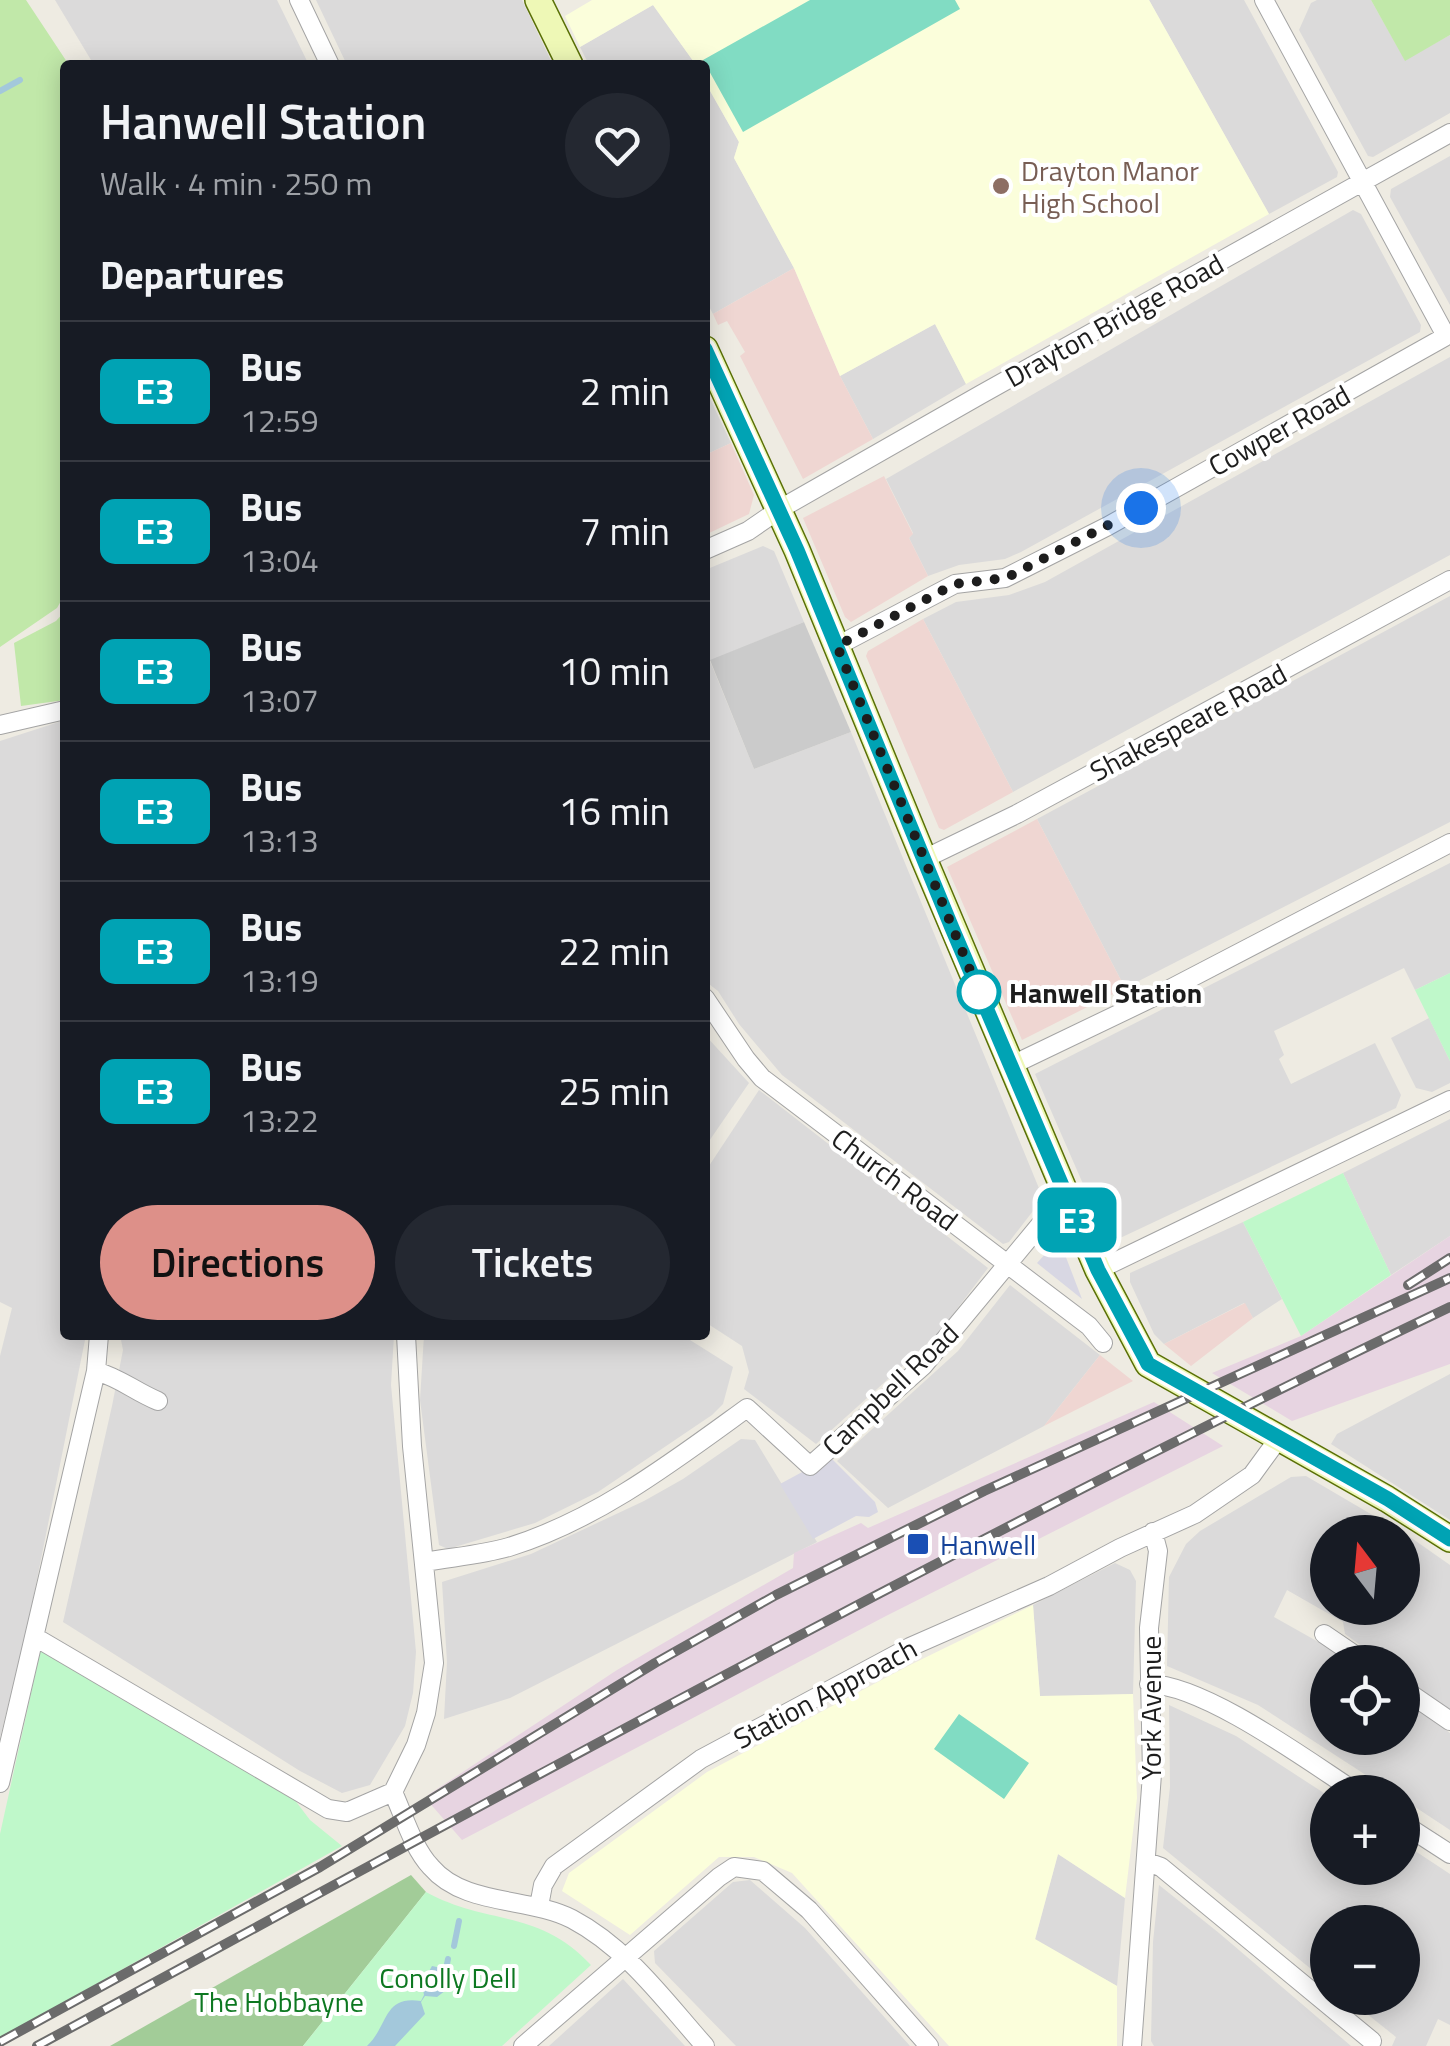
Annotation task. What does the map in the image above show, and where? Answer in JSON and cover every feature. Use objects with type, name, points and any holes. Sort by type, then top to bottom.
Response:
[{"type":"street","points":[[299,0],[328,60]]},
{"type":"street","points":[[538,0],[568,60]]},
{"type":"street","points":[[1264,0],[1448,335]]},
{"type":"street","name":"Drayton Bridge Road","points":[[710,548],[748,531],[780,509],[1450,133]]},
{"type":"street","name":"Cowper Road","points":[[837,646],[955,584],[1006,578],[1022,570],[1108,526],[1448,335]]},
{"type":"street","points":[[710,361],[780,509],[1098,1270],[1148,1364],[1388,1499],[1450,1539]]},
{"type":"street","name":"Shakespeare Road","points":[[924,859],[1450,580]]},
{"type":"street","points":[[0,725],[60,711]]},
{"type":"street","points":[[1010,1066],[1160,994],[1450,843]]},
{"type":"street","name":"Church Road","points":[[710,1005],[762,1078],[1089,1326],[1104,1344]]},
{"type":"street","points":[[1098,1270],[1450,1100]]},
{"type":"street","name":"Campbell Road","points":[[425,1562],[508,1547],[576,1518],[665,1468],[747,1408],[810,1466],[923,1366],[1049,1214],[1070,1203]]},
{"type":"street","points":[[0,1782],[96,1371],[99,1340]]},
{"type":"street","points":[[35,1637],[328,1809],[347,1812],[394,1792],[426,1713],[434,1662],[412,1446],[406,1340]]},
{"type":"street","points":[[96,1371],[125,1380],[139,1393],[158,1401]]},
{"type":"street","points":[[1153,1532],[1225,1496],[1252,1475],[1279,1438]]},
{"type":"street","name":"York Avenue","points":[[1132,2046],[1152,1774],[1149,1628],[1158,1551],[1153,1532]]},
{"type":"street","name":"Station Approach","points":[[539,1906],[542,1885],[554,1866],[701,1759],[910,1647],[1049,1586],[1153,1532]]},
{"type":"street","points":[[1324,1634],[1340,1645]]},
{"type":"street","points":[[1150,1684],[1173,1686],[1255,1726],[1330,1775]]},
{"type":"street","points":[[1420,1700],[1450,1721]]},
{"type":"street","points":[[394,1792],[433,1870],[458,1889],[539,1906],[573,1920],[626,1957],[705,2046]]},
{"type":"street","points":[[1420,1835],[1450,1854]]},
{"type":"street","points":[[1147,1862],[1162,1867],[1372,2041]]},
{"type":"street","points":[[524,2046],[734,1868],[763,1871],[809,1910],[929,2046]]},
{"type":"shaded area","points":[[55,0],[277,0],[307,60],[91,60]]},
{"type":"shaded area","points":[[316,0],[522,0],[551,60],[345,60]]},
{"type":"shaded area","name":"Drayton Manor High School","points":[[592,0],[1149,0],[1269,214],[966,384],[935,324],[840,376],[794,268],[734,158],[739,142],[710,91],[710,60],[692,60],[653,5],[580,47],[565,16]]},
{"type":"shaded area","points":[[1149,0],[1244,0],[1338,172],[1337,177],[1269,214]]},
{"type":"shaded area","points":[[1371,0],[1405,60],[1450,35],[1450,113],[1373,157],[1368,156],[1299,30],[1311,3]]},
{"type":"shaded area","points":[[653,5],[692,60],[586,60],[580,47]]},
{"type":"shaded area","points":[[710,91],[739,142],[734,158],[794,268],[713,314]]},
{"type":"shaded area","points":[[1450,156],[1450,305],[1390,197],[1391,189]]},
{"type":"shaded area","points":[[1353,210],[1361,214],[1421,325],[1420,332],[1021,552],[928,576],[909,538],[913,533],[886,479]]},
{"type":"shaded area","points":[[794,268],[840,376],[873,439],[803,479],[740,356],[745,352],[727,321],[718,325],[713,314]]},
{"type":"shaded area","points":[[935,324],[966,384],[873,439],[840,376]]},
{"type":"shaded area","points":[[1450,357],[1450,555],[1013,792],[923,619],[956,602],[1009,595],[1045,582]]},
{"type":"shaded area","points":[[710,399],[731,443],[710,453]]},
{"type":"shaded area","points":[[731,443],[754,495],[749,514],[710,533],[710,453]]},
{"type":"shaded area","points":[[884,476],[913,534],[909,538],[928,576],[851,622],[845,617],[803,518]]},
{"type":"shaded area","points":[[763,546],[774,551],[804,622],[710,661],[710,568]]},
{"type":"shaded area","points":[[1450,596],[1450,822],[1125,988],[1037,819]]},
{"type":"shaded area","points":[[923,619],[1013,792],[944,830],[939,828],[866,656],[868,651]]},
{"type":"shaded area","points":[[804,622],[851,732],[754,769],[710,660]]},
{"type":"shaded area","points":[[710,661],[754,769],[851,732],[1043,1198],[1009,1242],[1003,1244],[782,1075],[739,1024],[710,985]]},
{"type":"shaded area","points":[[60,722],[60,1340],[85,1340],[27,1629],[0,1738],[0,1356],[12,1308],[0,1302],[0,741]]},
{"type":"shaded area","points":[[1037,819],[1125,988],[1022,1040],[947,867]]},
{"type":"shaded area","points":[[1450,863],[1450,973],[1415,990],[1404,968],[1274,1031],[1284,1055],[1279,1059],[1291,1084],[1375,1043],[1401,1095],[1396,1108],[1118,1239],[1104,1232],[1035,1074]]},
{"type":"shaded area","points":[[1429,1018],[1450,1061],[1450,1083],[1432,1092],[1416,1088],[1391,1038]]},
{"type":"shaded area","points":[[710,1040],[749,1083],[710,1140]]},
{"type":"shaded area","points":[[759,1090],[988,1268],[938,1334],[816,1444],[744,1389],[749,1372],[742,1346],[710,1325],[710,1164]]},
{"type":"shaded area","points":[[1450,1119],[1450,1236],[1391,1275],[1343,1173]]},
{"type":"shaded area","points":[[1243,1222],[1282,1299],[1253,1318],[1244,1303],[1164,1344],[1154,1334],[1130,1282],[1130,1273]]},
{"type":"shaded area","points":[[1450,1236],[1450,1364],[1292,1421],[1212,1373],[1301,1336]]},
{"type":"shaded area","points":[[1059,1239],[1082,1299],[1037,1263]]},
{"type":"shaded area","points":[[1010,1285],[1100,1355],[1044,1426],[888,1508],[837,1461],[958,1351]]},
{"type":"shaded area","points":[[1245,1303],[1253,1318],[1191,1366],[1164,1344]]},
{"type":"shaded area","points":[[121,1340],[394,1340],[391,1385],[416,1652],[413,1693],[405,1726],[370,1785],[342,1793],[300,1771],[63,1622],[123,1350]]},
{"type":"shaded area","points":[[424,1340],[690,1340],[733,1367],[723,1404],[712,1415],[598,1492],[535,1523],[448,1549],[439,1545],[420,1400]]},
{"type":"shaded area","points":[[1100,1355],[1133,1381],[1044,1426]]},
{"type":"shaded area","points":[[1450,1374],[1450,1520],[1331,1444],[1337,1434]]},
{"type":"shaded area","points":[[1154,1402],[1223,1446],[884,1617],[462,1840],[427,1800],[428,1795],[617,1670],[793,1568],[794,1553],[861,1523],[868,1528]]},
{"type":"shaded area","points":[[741,1439],[755,1440],[817,1542],[510,1698],[444,1719],[447,1662],[442,1582],[531,1554],[644,1501]]},
{"type":"shaded area","points":[[830,1457],[875,1502],[878,1512],[869,1517],[856,1516],[813,1539],[780,1484]]},
{"type":"shaded area","points":[[1306,1476],[1372,1515],[1310,1515],[1310,1603],[1287,1590],[1274,1617],[1324,1645],[1310,1645],[1310,1739],[1258,1705],[1167,1666],[1169,1577],[1186,1544],[1200,1531],[1291,1477]]},
{"type":"shaded area","points":[[1420,1544],[1450,1565],[1450,1710],[1420,1688],[1420,1645],[1360,1645],[1345,1634],[1344,1625],[1420,1625]]},
{"type":"shaded area","points":[[1115,1563],[1130,1570],[1136,1581],[1133,1694],[1040,1697],[1033,1605]]},
{"type":"shaded area","points":[[1033,1605],[1040,1696],[1133,1694],[1137,1798],[1125,1898],[1058,1854],[1035,1939],[1117,1986],[1117,2046],[949,2046],[792,1873],[754,1857],[719,1857],[630,1935],[562,1891],[569,1873],[707,1772]]},
{"type":"shaded area","points":[[1169,1705],[1236,1736],[1310,1784],[1310,1885],[1420,1885],[1420,1854],[1450,1874],[1450,2025],[1438,2019],[1426,2046],[1392,2046],[1396,2037],[1368,2015],[1420,2015],[1420,1905],[1310,1905],[1310,1968],[1163,1848],[1170,1787]]},
{"type":"shaded area","points":[[1420,1711],[1450,1733],[1450,1830],[1420,1810],[1420,1775],[1366,1775],[1335,1755],[1420,1755]]},
{"type":"shaded area","points":[[1058,1854],[1125,1898],[1117,1986],[1035,1940]]},
{"type":"shaded area","points":[[750,1880],[805,1928],[910,2046],[736,2046],[655,1963],[654,1951],[733,1882]]},
{"type":"shaded area","points":[[1159,1885],[1351,2046],[1154,2046],[1153,1942]]},
{"type":"shaded area","points":[[623,1979],[685,2046],[549,2046],[571,2026]]},
{"type":"green space","points":[[0,0],[26,0],[66,60],[60,60],[60,603],[0,647]]},
{"type":"green space","points":[[810,0],[955,0],[960,9],[743,132],[710,73],[710,60],[703,60]]},
{"type":"green space","points":[[1371,0],[1450,0],[1450,35],[1405,61]]},
{"type":"green space","points":[[60,617],[60,701],[21,706],[14,643]]},
{"type":"green space","points":[[1450,973],[1450,1061],[1415,990]]},
{"type":"green space","points":[[1343,1173],[1391,1275],[1301,1336],[1243,1222]]},
{"type":"green space","points":[[41,1648],[291,1795],[310,1820],[342,1846],[0,2038],[0,1834]]},
{"type":"green space","points":[[959,1714],[1029,1763],[1004,1799],[934,1749]]},
{"type":"green space","name":"The Hobbayne","points":[[411,1875],[426,1892],[303,2046],[110,2046]]},
{"type":"green space","name":"Conolly Dell","points":[[426,1892],[470,1910],[552,1934],[591,1965],[502,2046],[303,2046]]},
{"type":"water","points":[[432,1966],[446,1969],[453,1975],[454,1984],[437,1997],[425,1996],[421,2002],[425,2014],[395,2046],[367,2046],[393,2007],[409,2000],[421,2001],[422,1984]]},
{"type":"waterway","points":[[0,91],[20,80]]},
{"type":"waterway","points":[[454,1946],[459,1921]]},
{"type":"waterway","points":[[446,1969],[448,1959]]},
{"type":"railway","points":[[1408,1285],[1450,1258]]},
{"type":"railway","points":[[0,2042],[320,1867],[655,1663],[776,1595],[984,1491],[1450,1278]]},
{"type":"railway","points":[[37,2046],[915,1575],[1450,1307]]},
{"type":"bus line","name":"E3","points":[[710,360],[780,509],[1098,1270],[1148,1364],[1388,1499],[1450,1539]]},
{"type":"place","name":"Drayton Manor High School","points":[[1001,186]]},
{"type":"place","name":"Hanwell Station","points":[[979,992]]},
{"type":"place","name":"Hanwell","points":[[918,1544]]},
{"type":"route","points":[[979,992],[981,997],[837,646],[955,584],[1006,578],[1141,508]]}]
